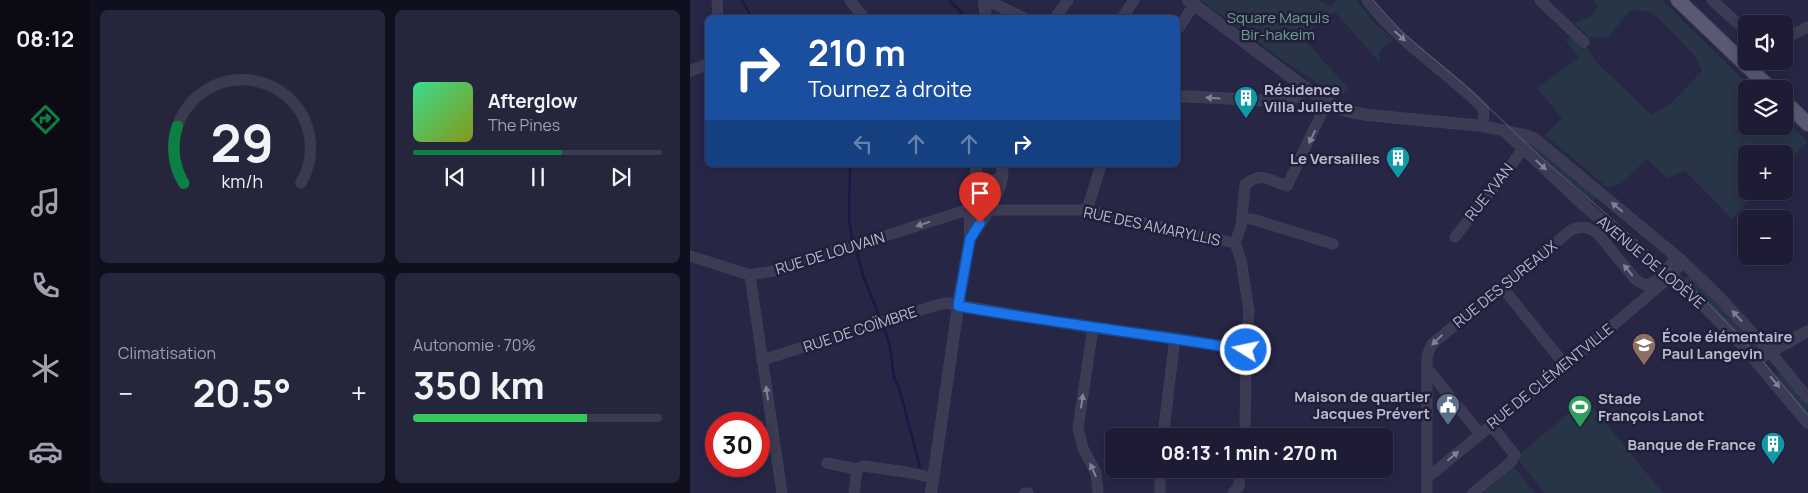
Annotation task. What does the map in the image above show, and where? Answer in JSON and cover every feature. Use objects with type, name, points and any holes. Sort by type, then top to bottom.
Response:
[{"type":"main road","points":[[1678,0],[1762,80]]},
{"type":"main road","points":[[1793,110],[1808,124]]},
{"type":"street","points":[[717,0],[718,15]]},
{"type":"street","points":[[850,0],[862,15]]},
{"type":"street","points":[[1057,15],[1068,0]]},
{"type":"street","points":[[1124,15],[1134,0]]},
{"type":"street","points":[[1367,0],[1387,24],[1402,38],[1480,105],[1484,110],[1483,126]]},
{"type":"street","points":[[1540,0],[1584,42]]},
{"type":"street","points":[[1712,0],[1738,24]]},
{"type":"street","points":[[986,15],[984,1],[1018,15]]},
{"type":"street","points":[[1180,25],[1191,2]]},
{"type":"street","name":"AVENUE DE LODÈVE","points":[[1191,2],[1306,88],[1327,102],[1346,111],[1368,115],[1483,126],[1524,135],[1540,143],[1680,260],[1720,298],[1770,352],[1808,398]]},
{"type":"street","points":[[1793,34],[1808,27]]},
{"type":"street","points":[[690,71],[705,65]]},
{"type":"street","points":[[1180,96],[1276,100],[1296,98],[1306,88]]},
{"type":"street","name":"RUE DES AMARYLLIS","points":[[990,210],[1087,210],[1235,243],[1241,226],[1245,185],[1253,178],[1260,176],[1287,186],[1327,102]]},
{"type":"street","name":"AVENUE DE LODÈVE","points":[[1506,132],[1587,208],[1666,275],[1679,282],[1739,341],[1808,423]]},
{"type":"street","name":"RUE YVAN","points":[[1455,237],[1524,148]]},
{"type":"street","points":[[970,239],[990,210],[1002,176],[1002,167]]},
{"type":"street","points":[[1087,210],[1100,167]]},
{"type":"street","points":[[977,169],[982,180],[987,182],[996,181],[1002,176]]},
{"type":"street","points":[[938,493],[931,493],[958,306],[970,239],[970,209],[977,169]]},
{"type":"street","name":"RUE DE LOUVAIN","points":[[690,256],[750,275],[762,274],[970,209]]},
{"type":"street","points":[[1242,218],[1333,244]]},
{"type":"street","name":"RUE DES SUREAUX","points":[[1427,478],[1427,356],[1432,344],[1571,230],[1584,227],[1592,229],[1599,234],[1636,280],[1645,285],[1666,275],[1680,260]]},
{"type":"street","points":[[1235,243],[1241,260],[1250,311],[1246,350],[1245,428]]},
{"type":"street","points":[[750,275],[782,493]]},
{"type":"street","name":"RUE DE CLÉMENTVILLE","points":[[1427,478],[1565,365],[1666,275]]},
{"type":"street","points":[[1502,287],[1565,365]]},
{"type":"street","name":"RUE DE COÏMBRE","points":[[762,360],[947,303],[1092,328],[1174,338],[1246,350]]},
{"type":"street","points":[[1092,328],[1078,428],[1082,448],[1096,474],[1098,493]]},
{"type":"street","points":[[1757,362],[1770,352],[1808,331]]},
{"type":"street","points":[[1163,428],[1174,338]]},
{"type":"street","points":[[1427,368],[1480,434]]},
{"type":"street","points":[[1473,493],[1511,462],[1515,455],[1491,425]]},
{"type":"street","points":[[827,463],[858,469],[863,466],[906,472],[933,478]]},
{"type":"street","points":[[854,493],[858,469]]},
{"type":"street","points":[[1160,478],[1160,493]]},
{"type":"street","points":[[1234,493],[1239,486],[1239,478]]},
{"type":"street","points":[[1426,493],[1427,478]]},
{"type":"green space","name":"Square Maquis Bir-hakeim","points":[[1200,0],[1318,0],[1333,7],[1332,4],[1338,0],[1357,0],[1372,20],[1395,41],[1384,46],[1380,52],[1380,63],[1335,12],[1301,36],[1349,89],[1338,97],[1291,66]]},
{"type":"green space","points":[[1593,0],[1662,0],[1744,80],[1738,80],[1738,135],[1793,135],[1793,127],[1808,142],[1793,156],[1793,145],[1738,145],[1738,200],[1749,200],[1738,210],[1732,219],[1685,171],[1667,178],[1647,159],[1622,183],[1608,188],[1545,135],[1562,118],[1537,88],[1579,57],[1566,41],[1570,36],[1588,49],[1596,62],[1652,115],[1671,103],[1702,71],[1695,56],[1652,12],[1631,10],[1607,38],[1589,37],[1574,23],[1592,16],[1598,5]]},
{"type":"green space","points":[[1514,134],[1534,143],[1599,195],[1589,207]]},
{"type":"green space","points":[[1688,275],[1747,331],[1759,345],[1751,351],[1682,282]]},
{"type":"green space","points":[[1781,372],[1808,403],[1808,417],[1774,377]]},
{"type":"green space","name":"Stade François Lanot","points":[[1586,399],[1663,493],[1545,493],[1516,457]]},
{"type":"green space","points":[[1514,467],[1535,493],[1483,493]]},
{"type":"waterway","points":[[742,0],[750,15]]},
{"type":"waterway","points":[[949,0],[964,15]]},
{"type":"waterway","points":[[850,167],[849,217],[852,240]]},
{"type":"waterway","points":[[857,252],[863,276],[880,318]]},
{"type":"waterway","points":[[884,328],[890,347],[894,377],[900,391],[920,467]]},
{"type":"tram line","points":[[1373,0],[1403,33],[1467,87],[1544,160],[1703,298],[1760,358],[1808,415]]},
{"type":"place","name":"Résidence Villa Juliette","points":[[1246,119]]},
{"type":"place","name":"Le Versailles","points":[[1398,179]]},
{"type":"place","name":"École élémentaire Paul Langevin","points":[[1644,366]]},
{"type":"place","name":"Maison de quartier Jacques Prévert","points":[[1448,426]]},
{"type":"place","name":"Stade François Lanot","points":[[1580,428]]},
{"type":"place","name":"Banque de France","points":[[1773,465]]},
{"type":"route","points":[[980,223],[970,239],[958,306],[1092,328],[1174,338],[1246,350]]}]
